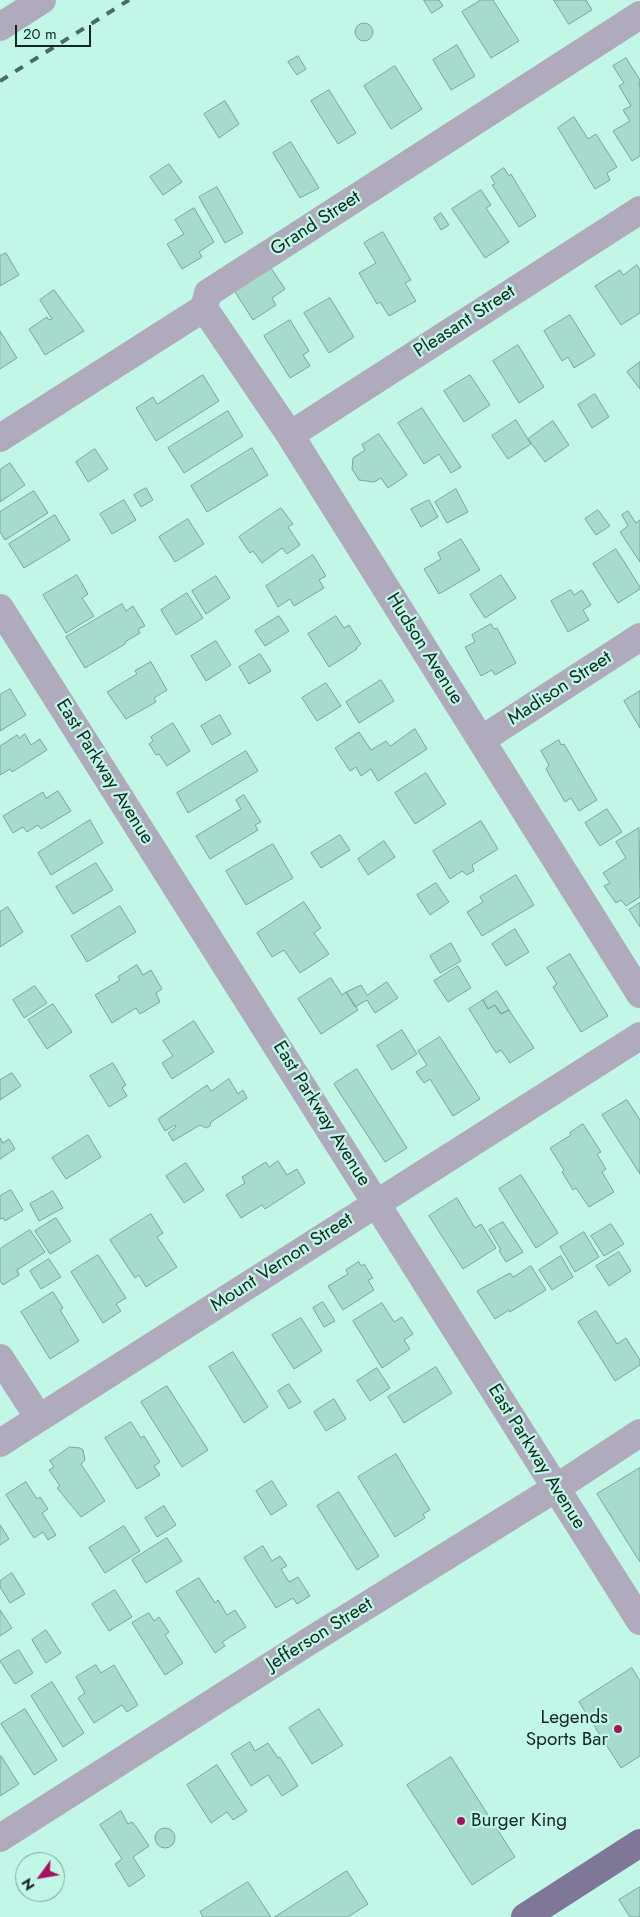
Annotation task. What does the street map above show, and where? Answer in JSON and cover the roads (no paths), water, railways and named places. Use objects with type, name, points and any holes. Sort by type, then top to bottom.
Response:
[{"type":"main road","points":[[525,1917],[640,1844]]},
{"type":"street","points":[[0,27],[42,0]]},
{"type":"street","name":"Grand Street","points":[[0,438],[204,308],[208,294],[640,15]]},
{"type":"street","name":"Pleasant Street","points":[[290,435],[640,210]]},
{"type":"street","name":"Hudson Avenue","points":[[204,308],[290,435],[640,994]]},
{"type":"street","name":"East Parkway Avenue","points":[[0,608],[640,1621]]},
{"type":"street","name":"Madison Street","points":[[481,740],[640,638]]},
{"type":"street","name":"Mount Vernon Street","points":[[0,1443],[376,1202],[640,1036]]},
{"type":"street","points":[[0,1358],[38,1418]]},
{"type":"street","name":"Jefferson Street","points":[[0,1838],[299,1647],[556,1488],[640,1433]]},
{"type":"railway","points":[[0,81],[129,0]]},
{"type":"place","name":"Legends Sports Bar","points":[[618,1729]]},
{"type":"place","name":"Burger King","points":[[461,1821]]}]
